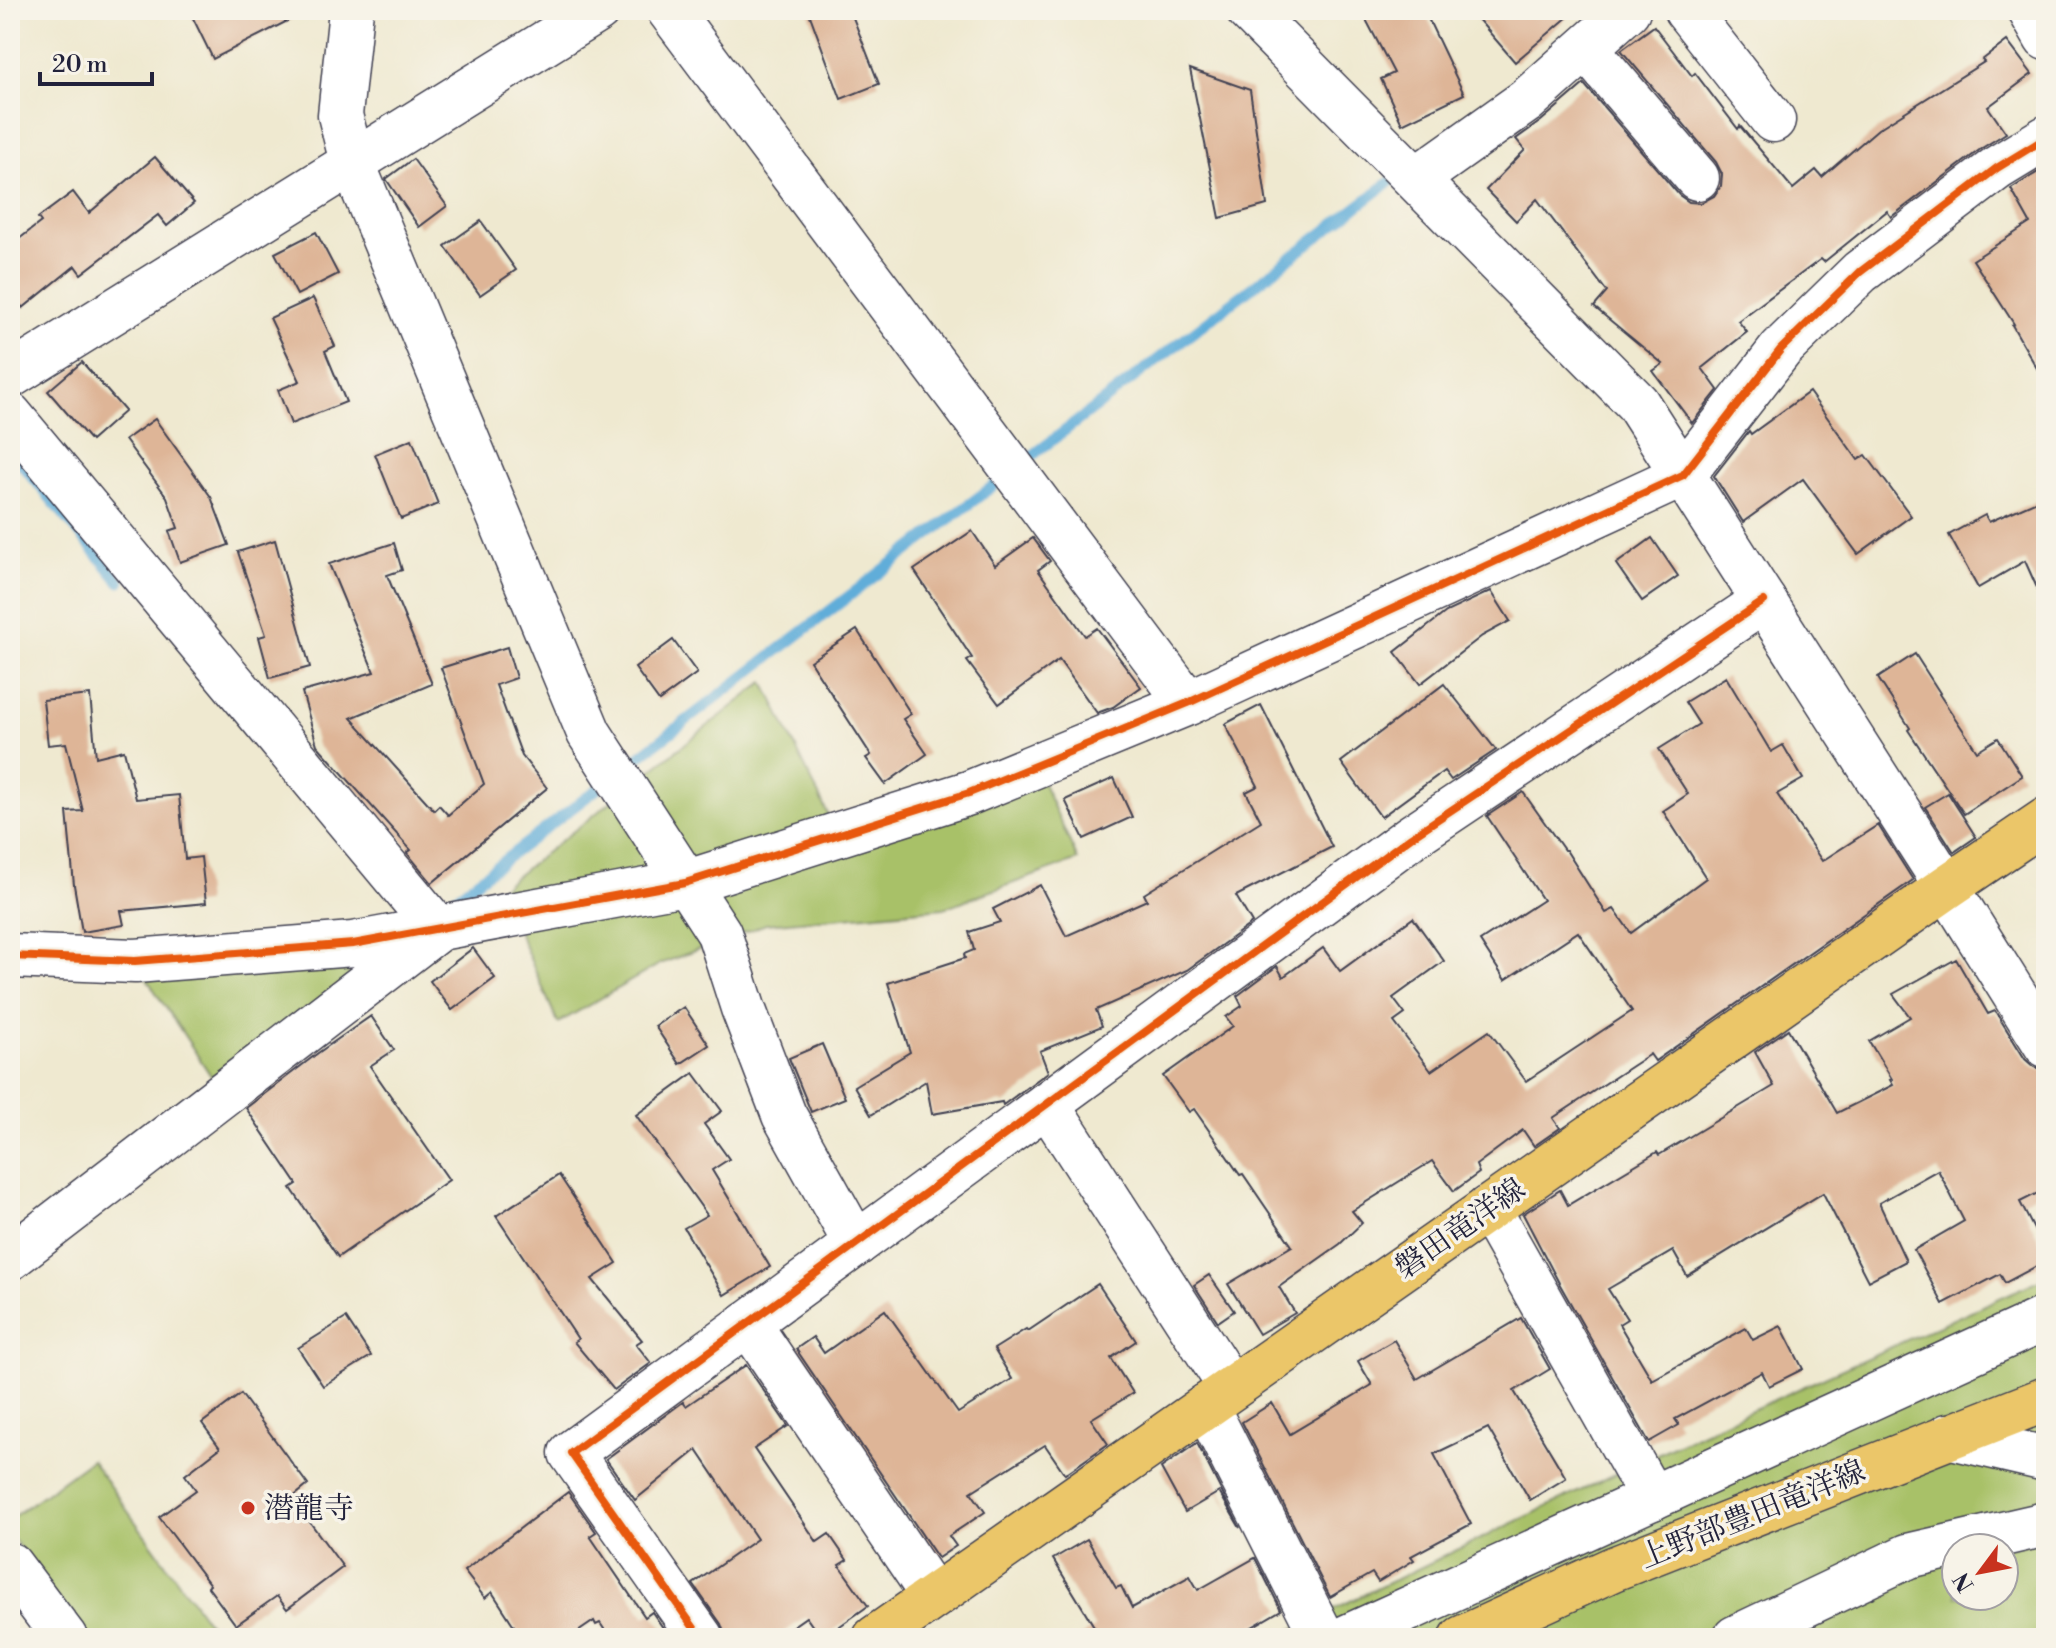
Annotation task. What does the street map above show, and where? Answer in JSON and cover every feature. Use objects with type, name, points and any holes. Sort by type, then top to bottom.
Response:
[{"type":"main road","name":"磐田竜洋線","points":[[875,1638],[2046,820]]},
{"type":"main road","name":"上野部豊田竜洋線","points":[[1462,1638],[1613,1569],[2046,1399]]},
{"type":"street","points":[[351,10],[340,115],[352,162],[589,733],[719,933],[743,1008],[784,1115],[856,1244]]},
{"type":"street","points":[[10,376],[598,10]]},
{"type":"street","points":[[669,10],[1188,703]]},
{"type":"street","points":[[1248,10],[1637,403],[2046,1045]]},
{"type":"street","points":[[1416,179],[1526,101],[1628,10]]},
{"type":"street","points":[[1686,10],[1773,120]]},
{"type":"street","points":[[2030,10],[2046,38]]},
{"type":"street","points":[[1586,48],[1697,178]]},
{"type":"street","points":[[10,956],[135,961],[353,944],[685,883],[969,793],[1188,703],[1683,475],[1781,349],[1860,272],[1997,168],[2046,138]]},
{"type":"street","points":[[10,415],[438,929]]},
{"type":"street","points":[[701,1638],[571,1453],[1411,837],[1764,601]]},
{"type":"street","points":[[10,1258],[438,929]]},
{"type":"street","points":[[1047,1104],[1218,1397],[1323,1638]]},
{"type":"street","points":[[1488,1208],[1652,1498]]},
{"type":"street","points":[[1345,1638],[2046,1318]]},
{"type":"street","points":[[748,1323],[933,1596]]},
{"type":"street","points":[[1948,1436],[2046,1459]]},
{"type":"street","points":[[1735,1638],[1908,1556],[2046,1524]]},
{"type":"street","points":[[10,1565],[65,1638]]},
{"type":"green space","points":[[764,682],[832,823],[1035,766],[1078,860],[944,908],[766,924],[660,964],[558,1023],[511,915],[452,926]]},
{"type":"green space","points":[[417,945],[223,1094],[135,961]]},
{"type":"green space","points":[[2046,1277],[2046,1502],[1970,1532],[1940,1532],[1940,1544],[1912,1555],[1940,1552],[1940,1612],[2020,1612],[2020,1545],[2046,1540],[2046,1638],[1277,1638],[1313,1619],[1701,1433]]},
{"type":"green space","points":[[91,1460],[219,1638],[85,1638],[10,1534],[10,1519]]},
{"type":"building","points":[[189,10],[309,10],[213,59]]},
{"type":"building","points":[[808,10],[850,10],[879,84],[841,99]]},
{"type":"building","points":[[1361,10],[1424,10],[1464,94],[1402,124],[1381,79],[1394,73]]},
{"type":"building","points":[[1470,10],[1576,10],[1515,62]]},
{"type":"building","points":[[1654,26],[1692,76],[1695,73],[1738,129],[1740,126],[1793,189],[1816,170],[1822,177],[1878,129],[1984,62],[1982,60],[2007,41],[2032,74],[1988,107],[2006,133],[1891,217],[1887,211],[1824,262],[1821,259],[1738,321],[1747,332],[1702,368],[1718,390],[1692,423],[1653,371],[1663,364],[1594,307],[1607,292],[1537,199],[1516,221],[1486,190],[1525,150],[1516,139],[1584,84],[1679,195],[1689,202],[1701,203],[1714,196],[1721,186],[1722,174],[1716,162],[1621,50]]},
{"type":"building","points":[[1190,69],[1250,90],[1267,205],[1220,218]]},
{"type":"building","points":[[155,157],[194,203],[167,226],[158,215],[81,274],[75,266],[23,308],[10,293],[10,246],[41,222],[38,218],[73,192],[89,213]]},
{"type":"building","points":[[413,159],[447,206],[419,227],[386,179]]},
{"type":"building","points":[[2046,167],[2046,384],[2014,324],[1973,260],[2030,223],[2011,189]]},
{"type":"building","points":[[481,221],[516,270],[480,295],[445,246]]},
{"type":"building","points":[[316,232],[338,274],[297,295],[275,253]]},
{"type":"building","points":[[313,298],[335,346],[325,351],[346,402],[291,424],[278,390],[300,381],[270,318]]},
{"type":"building","points":[[82,362],[125,411],[91,441],[48,391]]},
{"type":"building","points":[[1809,392],[1858,460],[1866,455],[1911,516],[1858,554],[1803,479],[1743,522],[1714,476],[1749,431],[1751,434]]},
{"type":"building","points":[[155,419],[211,497],[229,545],[180,562],[169,531],[178,528],[167,497],[125,440]]},
{"type":"building","points":[[412,439],[438,504],[401,519],[375,454]]},
{"type":"building","points":[[2046,497],[2046,608],[2025,561],[1978,588],[1949,535],[1985,515],[1989,522]]},
{"type":"building","points":[[972,531],[995,565],[1033,538],[1050,561],[1038,570],[1085,636],[1097,628],[1141,687],[1113,707],[1097,713],[1059,660],[999,704],[967,661],[972,658],[914,570]]},
{"type":"building","points":[[1652,538],[1678,576],[1642,601],[1616,564]]},
{"type":"building","points":[[275,540],[310,667],[270,678],[259,637],[266,635],[238,552]]},
{"type":"building","points":[[394,543],[402,570],[387,575],[432,684],[351,718],[434,810],[439,805],[448,815],[484,784],[441,668],[507,647],[516,678],[496,685],[522,756],[547,788],[432,883],[407,853],[411,850],[317,745],[302,692],[374,672],[329,564]]},
{"type":"building","points":[[1491,591],[1510,621],[1482,636],[1420,684],[1395,652],[1446,612]]},
{"type":"building","points":[[857,630],[911,714],[903,719],[927,754],[885,784],[866,758],[871,755],[810,661]]},
{"type":"building","points":[[673,640],[697,673],[659,701],[635,668]]},
{"type":"building","points":[[1915,654],[1977,751],[1998,738],[2022,776],[1964,814],[1908,730],[1910,728],[1878,678]]},
{"type":"building","points":[[1726,677],[1771,752],[1783,745],[1803,779],[1777,794],[1822,861],[1878,825],[1913,880],[1655,1061],[1650,1054],[1553,1118],[1560,1128],[1534,1146],[1523,1130],[1476,1165],[1479,1173],[1454,1191],[1432,1161],[1352,1211],[1362,1223],[1340,1244],[1279,1287],[1295,1313],[1259,1334],[1228,1284],[1292,1246],[1194,1109],[1189,1112],[1163,1076],[1233,1026],[1226,1017],[1242,1006],[1237,996],[1277,966],[1283,977],[1323,948],[1340,971],[1413,918],[1444,961],[1393,998],[1405,1014],[1394,1022],[1431,1071],[1489,1031],[1526,1081],[1632,1011],[1578,932],[1505,980],[1480,941],[1543,900],[1487,816],[1523,792],[1566,850],[1606,913],[1614,909],[1631,933],[1706,878],[1663,811],[1688,794],[1659,749],[1699,724],[1685,702]]},
{"type":"building","points":[[1444,684],[1496,750],[1451,780],[1444,771],[1381,817],[1341,762]]},
{"type":"building","points":[[90,695],[96,757],[124,750],[136,799],[179,795],[185,859],[201,857],[206,903],[121,911],[124,925],[82,932],[67,812],[83,811],[66,743],[48,745],[43,700]]},
{"type":"building","points":[[1261,705],[1332,847],[1236,896],[1252,923],[1187,970],[1096,1010],[1102,1026],[1040,1051],[1048,1072],[1003,1105],[1002,1102],[932,1114],[926,1081],[871,1115],[854,1086],[910,1052],[888,983],[965,958],[964,954],[974,950],[969,932],[1000,922],[993,909],[1040,885],[1066,936],[1147,900],[1144,894],[1261,821],[1246,792],[1258,786],[1225,724]]},
{"type":"building","points":[[1114,778],[1132,817],[1084,839],[1065,800]]},
{"type":"building","points":[[1948,793],[1976,837],[1954,852],[1925,807]]},
{"type":"building","points":[[473,948],[495,978],[452,1010],[430,981]]},
{"type":"building","points":[[1956,959],[1988,1014],[1995,1011],[2025,1059],[2034,1067],[2046,1070],[2046,1189],[2020,1202],[2046,1253],[2046,1261],[2005,1283],[2000,1274],[1943,1304],[1914,1250],[1964,1221],[1938,1170],[1879,1203],[1906,1261],[1868,1281],[1823,1193],[1687,1276],[1673,1251],[1608,1289],[1627,1319],[1619,1324],[1652,1380],[1746,1328],[1753,1340],[1781,1326],[1803,1369],[1769,1386],[1762,1372],[1675,1419],[1679,1425],[1649,1442],[1523,1214],[1560,1190],[1568,1205],[1774,1086],[1755,1052],[1788,1029],[1837,1113],[1893,1085],[1869,1041],[1910,1017],[1893,994]]},
{"type":"building","points":[[684,1007],[709,1045],[680,1064],[655,1026]]},
{"type":"building","points":[[371,1016],[394,1050],[370,1066],[449,1180],[338,1257],[291,1188],[297,1184],[246,1108]]},
{"type":"building","points":[[822,1044],[845,1098],[811,1112],[789,1058]]},
{"type":"building","points":[[694,1073],[722,1111],[704,1124],[729,1159],[712,1170],[770,1267],[724,1295],[684,1228],[707,1215],[636,1115]]},
{"type":"building","points":[[559,1175],[617,1263],[592,1279],[642,1340],[636,1344],[651,1363],[614,1390],[574,1342],[578,1339],[496,1216]]},
{"type":"building","points":[[1209,1275],[1234,1311],[1218,1322],[1194,1285]]},
{"type":"building","points":[[1098,1284],[1136,1341],[1111,1358],[1133,1393],[1091,1419],[1108,1444],[1065,1474],[1045,1445],[971,1492],[985,1512],[949,1536],[956,1546],[938,1558],[796,1349],[813,1337],[824,1353],[885,1310],[958,1413],[1012,1379],[994,1349],[1026,1329],[1028,1331]]},
{"type":"building","points":[[346,1318],[371,1356],[323,1386],[298,1348]]},
{"type":"building","points":[[1521,1318],[1550,1369],[1514,1391],[1566,1478],[1530,1500],[1488,1428],[1434,1454],[1471,1524],[1411,1556],[1414,1560],[1378,1582],[1372,1573],[1330,1597],[1242,1422],[1272,1403],[1290,1434],[1372,1385],[1358,1361],[1394,1340],[1417,1379]]},
{"type":"building","points":[[746,1365],[788,1426],[754,1449],[817,1542],[829,1534],[847,1560],[839,1565],[868,1606],[823,1638],[806,1617],[776,1638],[726,1638],[721,1624],[693,1584],[757,1539],[697,1450],[635,1500],[606,1459],[683,1402],[686,1406]]},
{"type":"building","name":"潜龍寺","points":[[241,1394],[308,1485],[292,1498],[343,1567],[287,1609],[277,1596],[236,1625],[159,1517],[196,1490],[185,1475],[220,1448],[202,1423]]},
{"type":"building","points":[[1197,1443],[1240,1528],[1219,1492],[1185,1512],[1161,1468]]},
{"type":"building","points":[[568,1492],[596,1532],[590,1536],[645,1617],[652,1612],[670,1638],[610,1638],[600,1623],[596,1625],[594,1621],[569,1638],[522,1638],[492,1592],[485,1598],[464,1571]]},
{"type":"building","points":[[1087,1539],[1116,1588],[1121,1586],[1132,1608],[1190,1576],[1198,1590],[1255,1558],[1281,1610],[1233,1638],[1077,1638],[1095,1628],[1053,1559]]},
{"type":"waterway","points":[[1020,465],[1400,174]]},
{"type":"waterway","points":[[10,450],[120,582]]},
{"type":"waterway","points":[[623,769],[1006,476]]},
{"type":"waterway","points":[[433,907],[443,907],[609,780]]},
{"type":"cycle path","points":[[10,956],[135,961],[353,944],[685,883],[969,793],[1188,703],[1683,475],[1781,349],[1860,272],[1997,168],[2046,138]]},
{"type":"cycle path","points":[[701,1638],[571,1453],[1411,837],[1764,601]]},
{"type":"place","name":"潜龍寺","points":[[248,1508]]}]
